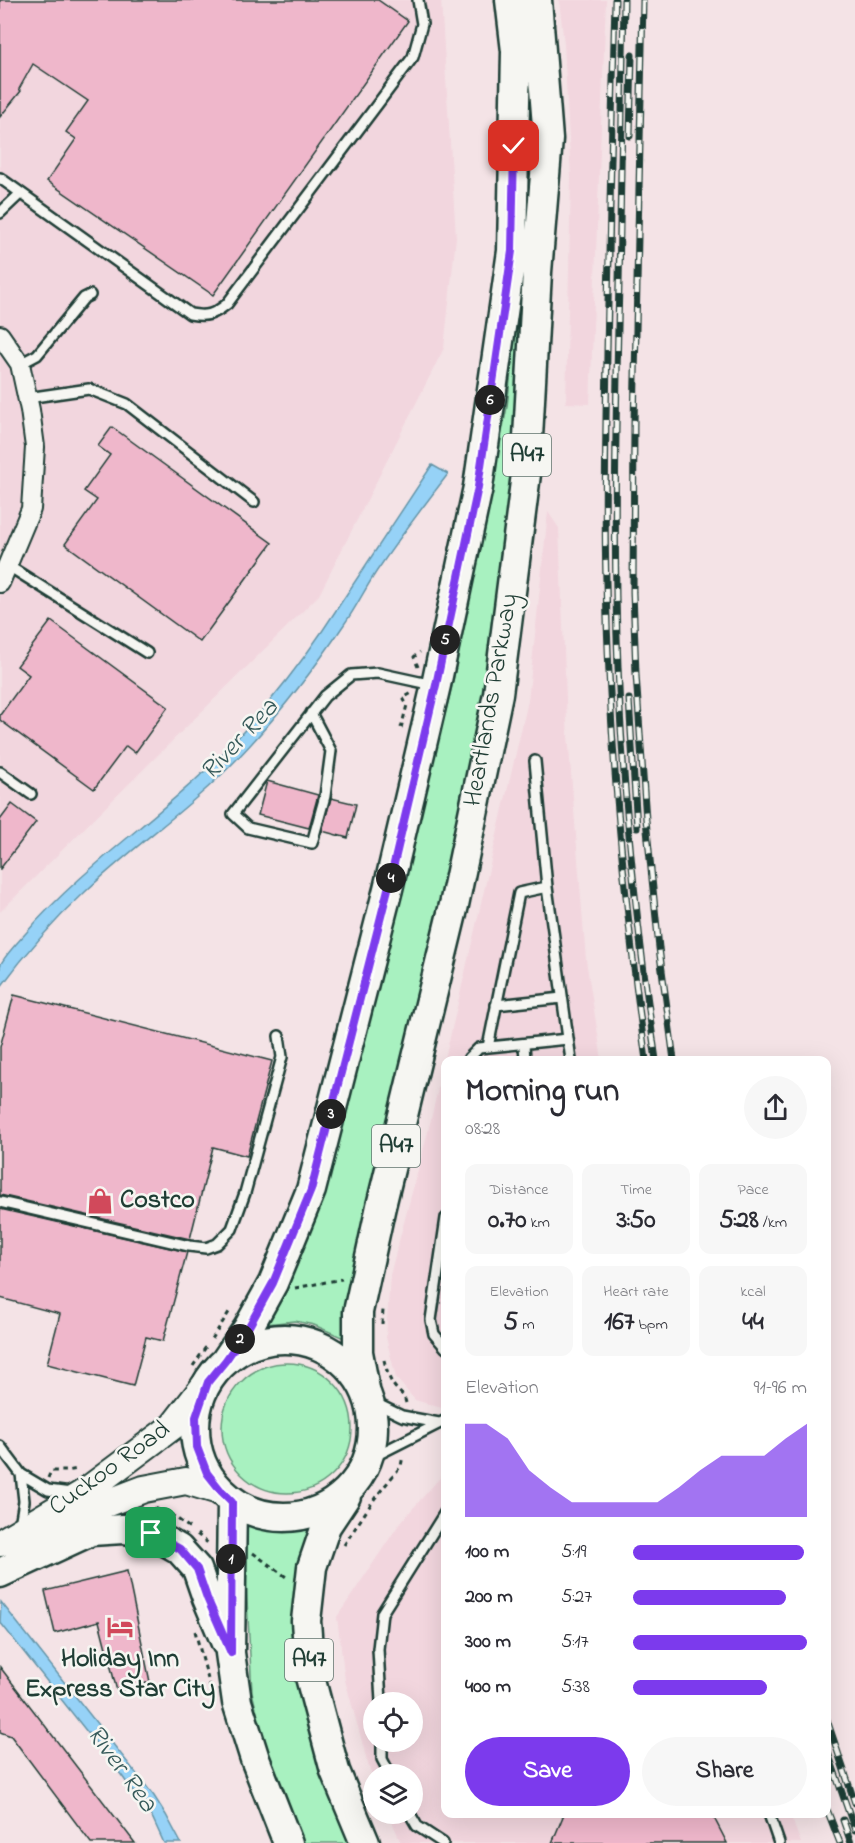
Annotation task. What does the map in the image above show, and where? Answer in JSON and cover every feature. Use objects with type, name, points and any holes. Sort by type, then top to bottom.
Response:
[{"type":"main road","name":"A47","points":[[207,1372],[248,1328],[273,1283],[311,1190],[388,889],[430,684],[478,487],[512,251],[516,51],[510,0]]},
{"type":"main road","name":"Heartlands Parkway","points":[[367,1395],[358,1352],[358,1312],[454,905],[498,694],[526,474],[537,272],[548,139],[537,0]]},
{"type":"main road","points":[[267,1340],[303,1340],[329,1350],[350,1366],[367,1395],[374,1426],[370,1454],[362,1470],[335,1502],[309,1514],[278,1517],[227,1497],[207,1473],[197,1447],[196,1417],[207,1372],[244,1348],[267,1340]]},
{"type":"main road","name":"Cuckoo Road","points":[[10,1537],[82,1494],[173,1426],[207,1372]]},
{"type":"main road","name":"A47","points":[[362,1470],[326,1526],[312,1567],[306,1621],[310,1677],[332,1761],[365,1843]]},
{"type":"main road","name":"Cuckoo Road","points":[[0,1571],[57,1529],[97,1508],[144,1489],[186,1481],[227,1497]]},
{"type":"main road","points":[[227,1497],[231,1653],[237,1702],[278,1822],[288,1843]]},
{"type":"main road","points":[[0,1571],[91,1531],[123,1529],[151,1533],[180,1549],[197,1569],[231,1653]]},
{"type":"street","points":[[0,335],[20,364],[35,447],[31,509],[0,583]]},
{"type":"lane","points":[[0,178],[190,314],[204,316],[216,312],[227,304],[413,57],[422,24],[418,0]]},
{"type":"lane","points":[[0,213],[21,193]]},
{"type":"lane","points":[[20,364],[37,355],[84,298],[90,295]]},
{"type":"lane","points":[[27,398],[89,388],[128,404],[254,502]]},
{"type":"lane","points":[[8,565],[147,652]]},
{"type":"lane","points":[[311,713],[331,752],[325,796],[312,843],[248,828],[232,814],[311,713],[325,696],[351,675],[378,673],[430,684]]},
{"type":"lane","points":[[535,762],[547,887],[570,1056]]},
{"type":"lane","points":[[0,772],[31,794]]},
{"type":"lane","points":[[488,1047],[519,893],[547,887]]},
{"type":"lane","points":[[496,1005],[562,998]]},
{"type":"lane","points":[[0,1202],[189,1246],[206,1248],[217,1244],[232,1230],[245,1193],[282,1057],[279,1036]]},
{"type":"lane","points":[[471,1056],[479,1048],[568,1039]]},
{"type":"lane","points":[[524,1044],[525,1056]]},
{"type":"lane","points":[[441,1252],[431,1320],[434,1334],[441,1342]]},
{"type":"lane","points":[[367,1395],[402,1416],[441,1421]]},
{"type":"lane","points":[[362,1470],[441,1422]]},
{"type":"lane","points":[[0,1446],[21,1474],[48,1490],[82,1494]]},
{"type":"lane","points":[[10,1537],[24,1501],[21,1474]]},
{"type":"lane","points":[[380,1692],[378,1649],[382,1613],[441,1520]]},
{"type":"lane","points":[[771,1818],[779,1843]]},
{"type":"lane","points":[[416,1824],[443,1843]]},
{"type":"path","points":[[399,736],[406,705],[403,698],[430,684],[414,657],[422,650]]},
{"type":"path","points":[[273,1283],[288,1289],[352,1277],[365,1279]]},
{"type":"path","points":[[207,1372],[232,1309]]},
{"type":"path","points":[[381,1333],[383,1309]]},
{"type":"path","points":[[383,1357],[388,1380],[404,1396],[406,1403],[402,1416]]},
{"type":"path","points":[[341,1549],[375,1498],[401,1466],[403,1456],[401,1444]]},
{"type":"shaded area","points":[[0,0],[441,0],[456,237],[444,348],[319,595],[0,912]]},
{"type":"shaded area","points":[[559,0],[606,0],[590,404],[566,403],[571,178],[564,44]]},
{"type":"shaded area","points":[[548,512],[559,528],[567,723],[586,960],[601,1056],[446,1056],[528,701]]},
{"type":"shaded area","points":[[441,1076],[441,1408],[415,1400],[396,1378],[386,1337],[390,1275]]},
{"type":"shaded area","points":[[441,1477],[441,1818],[792,1818],[801,1843],[401,1843],[393,1824],[423,1824],[423,1764],[368,1764],[365,1752],[423,1752],[423,1692],[363,1692],[363,1746],[345,1680],[337,1617],[400,1523]]},
{"type":"green space","points":[[524,293],[515,459],[488,697],[346,1339],[314,1325],[295,1321],[266,1324],[297,1266],[332,1159],[452,686],[507,407],[520,294]]},
{"type":"green space","points":[[287,1363],[312,1368],[333,1382],[347,1403],[352,1428],[347,1453],[333,1474],[312,1488],[287,1493],[262,1488],[241,1474],[227,1453],[222,1428],[227,1403],[241,1382],[262,1368]]},
{"type":"green space","points":[[247,1519],[278,1528],[309,1529],[302,1680],[321,1773],[352,1843],[301,1843],[266,1751],[252,1692],[245,1563]]},
{"type":"water","points":[[432,465],[448,474],[405,530],[333,641],[281,710],[220,776],[73,904],[19,963],[0,988],[2,962],[50,907],[207,769],[268,703],[323,630]]},
{"type":"water","name":"River Rea","points":[[1,1602],[154,1796],[181,1843],[164,1843],[153,1819],[122,1776],[0,1622]]},
{"type":"building","points":[[0,0],[378,0],[408,21],[213,295],[47,181],[76,139],[66,132],[88,101],[33,64],[19,89],[21,91],[0,117]]},
{"type":"building","points":[[112,427],[272,543],[200,642],[65,544],[97,500],[84,491],[110,455],[98,446]]},
{"type":"building","points":[[51,621],[168,707],[135,753],[126,746],[94,789],[0,720],[0,715],[29,675],[17,666]]},
{"type":"building","points":[[267,781],[318,795],[309,828],[258,815]]},
{"type":"building","points":[[331,798],[356,804],[348,838],[322,831]]},
{"type":"building","points":[[12,804],[36,822],[0,869],[0,820]]},
{"type":"building","name":"Costco","points":[[14,995],[272,1061],[247,1156],[213,1147],[190,1239],[0,1195],[0,1047]]},
{"type":"building","points":[[0,1209],[187,1252],[163,1341],[146,1337],[133,1386],[47,1364],[60,1314],[0,1298]]},
{"type":"building","name":"Holiday Inn Express Star City","points":[[127,1571],[150,1682],[117,1691],[99,1621],[55,1633],[45,1591]]},
{"type":"building","points":[[0,1667],[135,1843],[91,1843],[11,1736],[0,1732]]},
{"type":"building","points":[[562,1818],[714,1818],[727,1843],[552,1843]]},
{"type":"railway","points":[[615,0],[605,553],[614,762],[631,941],[645,1056]]},
{"type":"railway","points":[[624,0],[616,427],[616,619],[627,815],[655,1056]]},
{"type":"railway","points":[[643,0],[634,424],[633,592],[646,820],[659,948],[673,1056]]},
{"type":"railway","points":[[630,136],[632,55]]},
{"type":"railway","points":[[629,699],[637,828]]},
{"type":"railway","points":[[831,1732],[855,1803]]},
{"type":"railway","points":[[831,1761],[855,1830]]},
{"type":"railway","points":[[830,1818],[840,1843]]},
{"type":"railway","points":[[843,1820],[851,1843]]},
{"type":"place","name":"Costco","points":[[100,1201]]},
{"type":"place","name":"Holiday Inn Express Star City","points":[[120,1627]]},
{"type":"route","points":[[151,1533],[180,1549],[197,1569],[231,1653],[232,1502],[207,1473],[197,1447],[196,1417],[208,1382],[248,1328],[273,1283],[311,1190],[388,889],[436,685],[478,487],[512,251],[514,146]]}]
